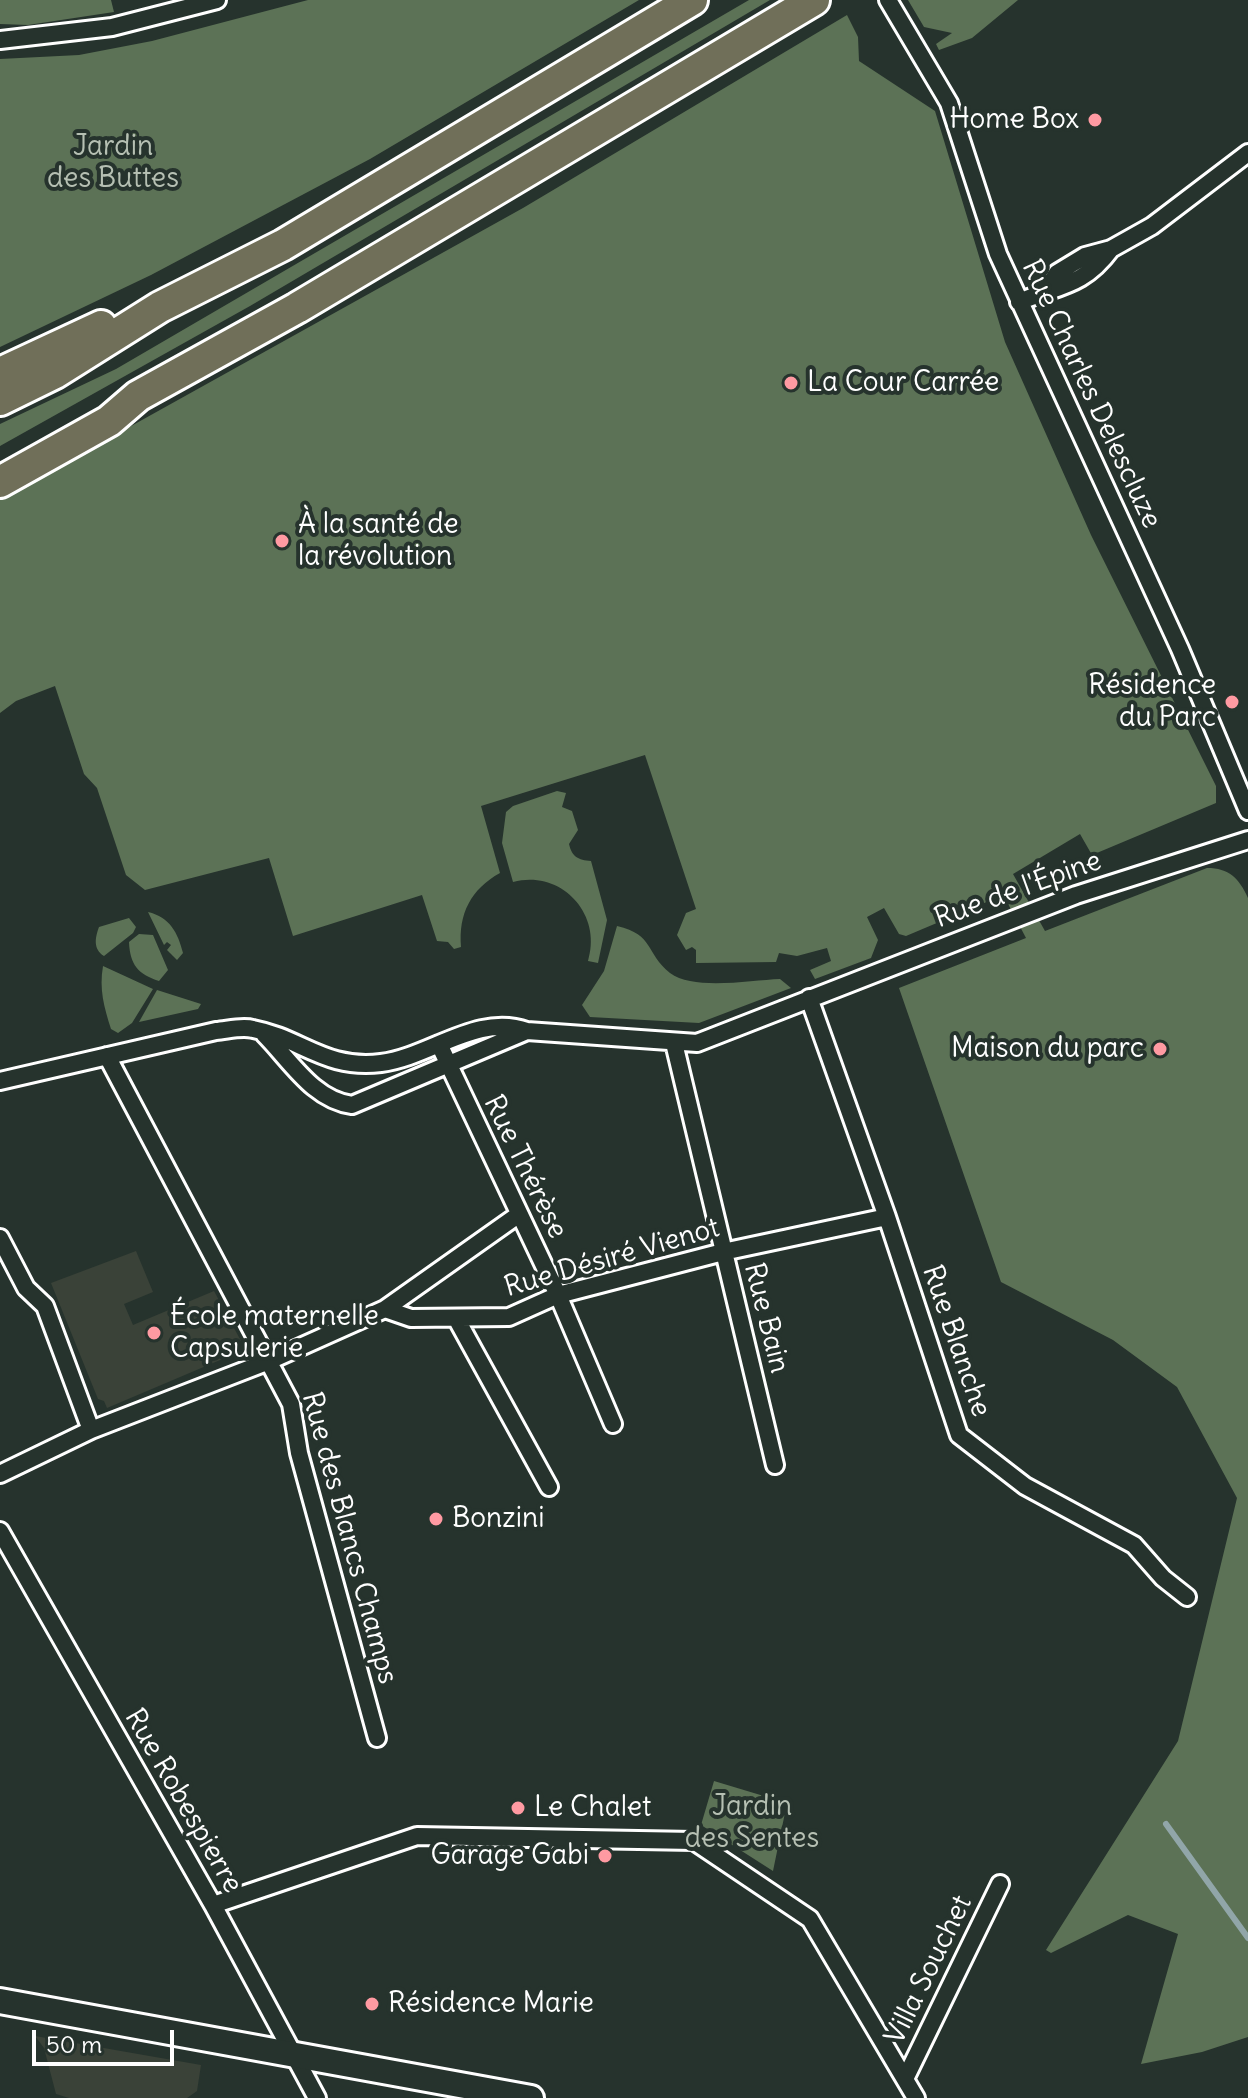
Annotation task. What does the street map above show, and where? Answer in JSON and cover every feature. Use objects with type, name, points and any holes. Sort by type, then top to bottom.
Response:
[{"type":"highway","points":[[0,400],[55,373],[160,307],[283,245],[692,0]]},
{"type":"highway","points":[[0,482],[109,421],[138,396],[297,308],[814,0]]},
{"type":"highway","points":[[0,373],[93,329],[160,307]]},
{"type":"highway","points":[[0,459],[93,409],[138,396]]},
{"type":"main road","points":[[0,2001],[531,2098]]},
{"type":"street","points":[[0,40],[112,27],[217,0]]},
{"type":"street","name":"Rue Charles Delescluze","points":[[888,0],[949,103],[998,254],[1121,518],[1248,811]]},
{"type":"street","points":[[1019,302],[1046,290],[1067,287],[1095,270],[1111,249],[1199,194],[1248,153]]},
{"type":"street","name":"Rue de l'Épine","points":[[262,1031],[280,1036],[311,1054],[351,1064],[382,1063],[509,1024],[527,1031],[697,1043],[1076,895],[1248,840]]},
{"type":"street","name":"Rue Blanche","points":[[809,998],[887,1217],[959,1435],[1025,1486],[1134,1545],[1163,1578],[1187,1597]]},
{"type":"street","points":[[0,1081],[216,1031],[250,1028],[262,1031],[317,1091],[334,1103],[352,1105],[527,1031]]},
{"type":"street","name":"Rue Bain","points":[[674,1043],[775,1465]]},
{"type":"street","name":"Rue Thérèse","points":[[439,1044],[558,1295],[613,1424]]},
{"type":"street","name":"Rue des Blancs Champs","points":[[107,1056],[291,1404],[299,1453],[377,1738]]},
{"type":"street","points":[[0,1474],[91,1430],[269,1361],[385,1309],[518,1215]]},
{"type":"street","name":"Rue Désiré Vienot","points":[[385,1309],[411,1318],[509,1317],[558,1295],[723,1252],[887,1217]]},
{"type":"street","points":[[0,1238],[26,1288],[45,1306],[91,1430]]},
{"type":"street","points":[[456,1318],[549,1487]]},
{"type":"street","name":"Rue Robespierre","points":[[0,1531],[213,1905],[317,2098]]},
{"type":"street","points":[[213,1905],[417,1836],[694,1841],[810,1919],[916,2098]]},
{"type":"street","name":"Villa Souchet","points":[[905,2079],[1000,1884]]},
{"type":"shaded area","name":"École maternelle Capsulerie","points":[[136,1251],[153,1292],[124,1304],[133,1325],[214,1291],[241,1341],[239,1352],[107,1408],[104,1401],[98,1399],[51,1283]]},
{"type":"shaded area","points":[[35,2036],[201,2065],[197,2091],[187,2098],[69,2098],[56,2094],[44,2048]]},
{"type":"green space","points":[[0,0],[111,0],[114,12],[28,25],[0,24]]},
{"type":"green space","name":"Jardin des Buttes","points":[[308,0],[639,0],[370,159],[151,275],[0,347],[0,59],[79,55],[152,41]]},
{"type":"green space","points":[[749,0],[770,0],[250,306],[0,446],[0,424],[116,369]]},
{"type":"green space","points":[[908,0],[1018,0],[972,38],[939,50],[936,44],[952,33],[924,27]]},
{"type":"green space","points":[[847,15],[858,37],[859,61],[935,111],[1005,342],[1091,535],[1216,786],[1216,803],[1092,855],[1080,834],[1013,874],[1045,931],[1207,868],[1232,876],[1248,898],[1248,2037],[1202,2052],[1141,2064],[1178,1934],[1128,1915],[1051,1953],[1046,1950],[1178,1741],[1237,1498],[1177,1387],[1113,1340],[1001,1282],[899,988],[1026,938],[997,883],[991,887],[996,898],[906,936],[899,934],[884,908],[867,917],[878,940],[871,958],[815,979],[810,970],[831,961],[827,948],[797,956],[779,953],[776,962],[696,963],[696,950],[692,947],[686,950],[677,935],[686,913],[696,909],[645,755],[481,806],[500,873],[481,887],[468,904],[462,924],[461,947],[454,949],[448,942],[437,941],[422,895],[293,936],[269,858],[145,890],[126,875],[97,788],[84,774],[55,686],[16,701],[0,713],[0,499],[523,208]]},
{"type":"green space","points":[[557,791],[566,793],[562,807],[572,811],[578,830],[569,844],[570,848],[576,857],[591,861],[607,920],[598,963],[588,961],[591,944],[589,927],[584,912],[574,899],[547,882],[513,882],[502,843],[506,812],[513,806]]},
{"type":"green space","points":[[148,912],[162,918],[176,933],[183,953],[177,960],[167,950],[171,945],[167,942],[164,945]]},
{"type":"green space","points":[[129,918],[136,927],[133,933],[104,956],[96,943],[99,927]]},
{"type":"green space","points":[[617,926],[638,934],[662,966],[680,978],[708,983],[780,979],[791,988],[699,1023],[590,1017],[582,1005],[604,971]]},
{"type":"green space","points":[[139,934],[153,935],[168,970],[159,981],[141,972],[133,963],[129,942]]},
{"type":"green space","points":[[103,966],[153,989],[132,1023],[118,1033],[111,1029],[104,1005]]},
{"type":"green space","points":[[157,990],[201,1004],[198,1009],[139,1022]]},
{"type":"green space","name":"Jardin des Sentes","points":[[714,1781],[787,1803],[773,1871],[701,1825]]},
{"type":"waterway","points":[[1166,1824],[1248,1938]]},
{"type":"place","name":"Home Box","points":[[1095,120]]},
{"type":"place","name":"La Cour Carrée","points":[[791,383]]},
{"type":"place","name":"À la santé de la révolution","points":[[282,541]]},
{"type":"place","name":"Résidence du Parc","points":[[1232,702]]},
{"type":"place","name":"Maison du parc","points":[[1160,1049]]},
{"type":"place","name":"École maternelle Capsulerie","points":[[154,1333]]},
{"type":"place","name":"Bonzini","points":[[436,1519]]},
{"type":"place","name":"Le Chalet","points":[[518,1808]]},
{"type":"place","name":"Garage Gabi","points":[[605,1856]]},
{"type":"place","name":"Résidence Marie","points":[[372,2004]]}]
